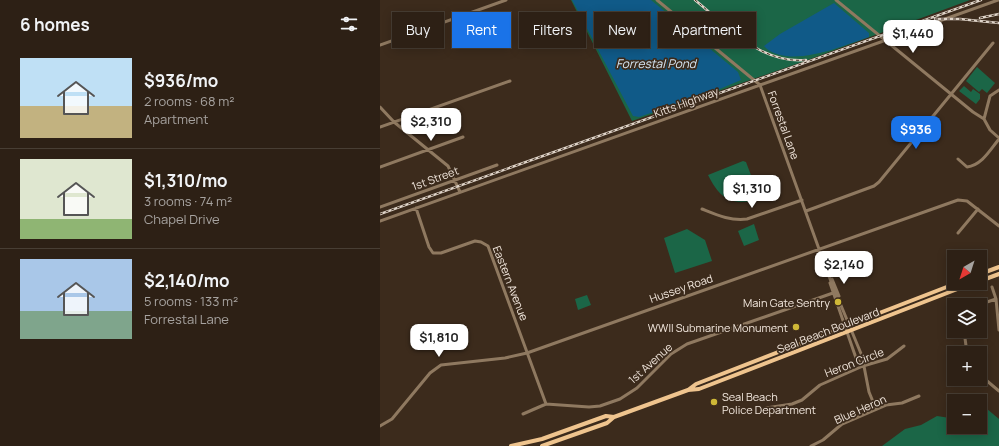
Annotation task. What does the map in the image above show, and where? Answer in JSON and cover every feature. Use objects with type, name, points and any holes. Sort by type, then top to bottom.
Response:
[{"type":"main road","points":[[987,271],[999,267]]},
{"type":"main road","points":[[987,278],[999,274]]},
{"type":"main road","name":"Seal Beach Boulevard","points":[[688,390],[696,384],[947,286]]},
{"type":"main road","name":"Seal Beach Boulevard","points":[[542,446],[607,423],[614,417],[688,390],[699,389],[955,290]]},
{"type":"main road","name":"Seal Beach Boulevard","points":[[511,446],[553,436],[606,416],[614,417]]},
{"type":"street","points":[[380,45],[506,0]]},
{"type":"street","name":"Forrestal Lane","points":[[657,0],[760,85],[847,325]]},
{"type":"street","points":[[836,0],[978,116],[984,118]]},
{"type":"street","name":"Kitts Highway","points":[[380,221],[998,0]]},
{"type":"street","points":[[806,211],[874,186],[884,178],[993,43]]},
{"type":"street","points":[[380,127],[510,81]]},
{"type":"street","points":[[958,159],[967,167],[971,166],[984,158],[999,138],[990,130],[984,118],[990,96],[999,90]]},
{"type":"street","points":[[380,107],[394,122],[448,166],[460,192]]},
{"type":"street","points":[[380,167],[463,137]]},
{"type":"street","name":"1st Street","points":[[380,207],[497,165]]},
{"type":"street","points":[[702,209],[722,218],[738,220],[747,219],[802,200]]},
{"type":"street","name":"Hussey Road","points":[[380,426],[392,419],[430,373],[442,365],[505,358],[527,353],[958,200],[967,200],[999,226]]},
{"type":"street","name":"Eastern Avenue","points":[[416,208],[429,247],[433,253],[441,253],[475,241],[481,242],[488,246],[546,404]]},
{"type":"street","points":[[958,233],[978,209]]},
{"type":"street","name":"Forrestal Lane","points":[[829,275],[833,293],[847,325]]},
{"type":"street","points":[[992,287],[996,299],[999,330]]},
{"type":"street","name":"1st Avenue","points":[[523,414],[546,404],[589,407],[609,403],[632,391],[671,354],[687,344],[833,293]]},
{"type":"street","points":[[987,302],[996,299]]},
{"type":"street","points":[[847,325],[856,358],[863,366]]},
{"type":"street","points":[[849,331],[862,356],[869,392],[876,409]]},
{"type":"street","name":"Heron Circle","points":[[766,408],[792,404],[802,400],[820,385],[863,366],[887,359],[904,346]]},
{"type":"street","points":[[987,381],[999,391]]},
{"type":"street","name":"Blue Heron","points":[[811,446],[842,424],[886,405],[909,401],[919,396]]},
{"type":"green space","points":[[571,0],[970,0],[805,61],[632,121],[595,48],[650,48],[650,12],[594,12],[594,46],[586,30],[586,12],[577,12]]},
{"type":"green space","points":[[977,67],[995,83],[987,93],[982,89],[979,92],[966,81]]},
{"type":"green space","points":[[964,86],[971,92],[973,89],[980,94],[980,99],[976,104],[959,91]]},
{"type":"green space","points":[[743,161],[746,162],[760,199],[742,202],[728,199],[717,190],[708,175]]},
{"type":"green space","points":[[754,224],[759,240],[744,246],[738,231]]},
{"type":"green space","points":[[687,229],[705,240],[712,261],[675,273],[664,238]]},
{"type":"green space","points":[[587,295],[591,305],[578,310],[575,299]]},
{"type":"green space","points":[[987,409],[999,419],[999,446],[882,446],[905,429],[921,425],[937,416],[947,418],[947,434],[987,434]]},
{"type":"water","name":"Forrestal Pond","points":[[572,0],[651,0],[666,12],[658,12],[658,48],[709,48],[738,72],[741,80],[715,91],[639,117],[633,116],[597,48],[650,48],[650,12],[594,12],[594,42],[586,27],[586,12],[578,12]]},
{"type":"water","points":[[834,3],[869,33],[869,37],[832,50],[804,56],[778,54],[764,46],[780,34]]},
{"type":"railway","points":[[695,0],[732,31],[759,50],[789,60],[806,60]]},
{"type":"railway","points":[[380,214],[981,0]]},
{"type":"railway","points":[[980,18],[999,14]]},
{"type":"railway","points":[[935,19],[960,19],[999,23]]},
{"type":"place","name":"Main Gate Sentry","points":[[838,302]]},
{"type":"place","name":"WWII Submarine Monument","points":[[796,327]]},
{"type":"place","name":"Seal Beach Police Department","points":[[714,402]]}]
